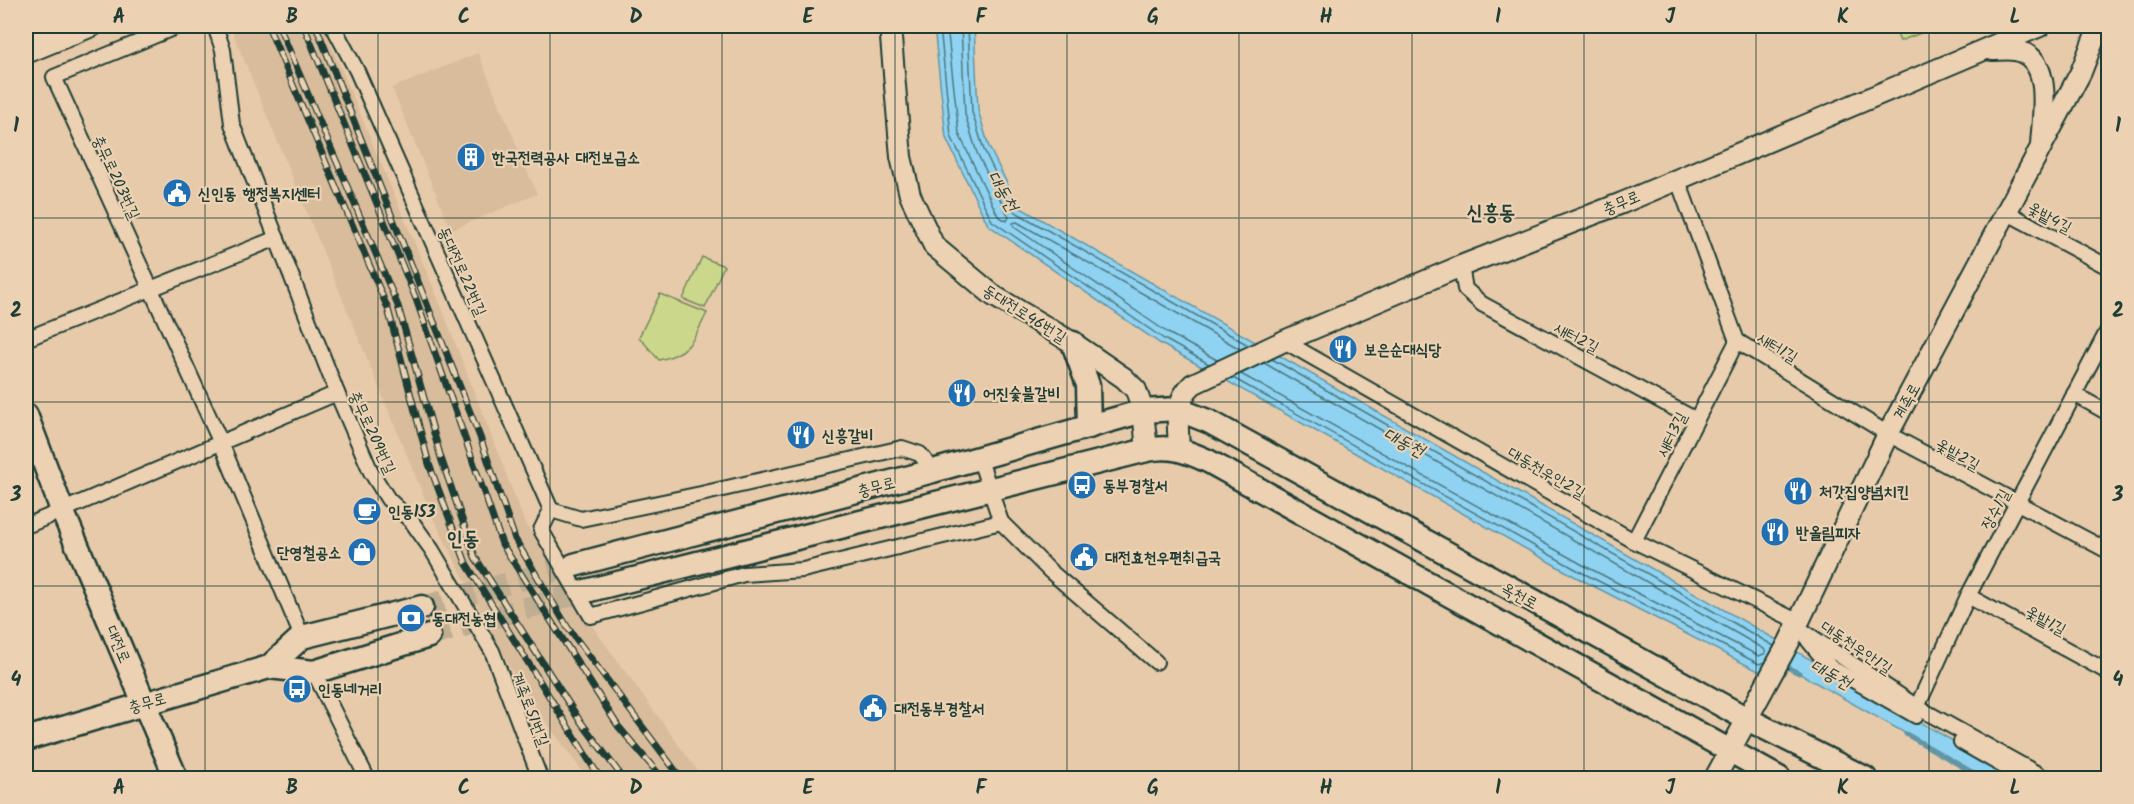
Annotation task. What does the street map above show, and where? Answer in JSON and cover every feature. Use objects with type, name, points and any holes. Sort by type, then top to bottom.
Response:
[{"type":"main road","points":[[26,35],[47,26]]},
{"type":"main road","points":[[26,53],[92,26]]},
{"type":"main road","name":"동대전로46번길","points":[[890,26],[901,157],[910,195],[934,246],[994,296],[1073,343],[1124,378],[1136,390],[1143,411],[1147,450]]},
{"type":"main road","name":"충무로","points":[[574,565],[933,471],[1143,411],[1177,409],[1184,392],[1202,380],[1284,341],[2040,26]]},
{"type":"main road","name":"계족로","points":[[1715,778],[1795,631],[1888,435],[2081,72],[2099,26]]},
{"type":"main road","points":[[1983,50],[2017,50],[2036,62],[2043,79],[2041,150]]},
{"type":"main road","points":[[1073,343],[1088,385],[1089,427]]},
{"type":"main road","points":[[1177,409],[1179,448],[1208,461],[1728,752],[1779,778]]},
{"type":"main road","name":"옥천로","points":[[1177,409],[1210,422],[1747,719],[1865,778]]},
{"type":"main road","name":"대전로","points":[[26,415],[62,510],[176,778]]},
{"type":"main road","name":"충무로","points":[[582,592],[1147,450],[1165,446],[1179,448]]},
{"type":"main road","name":"충무로","points":[[269,667],[302,637],[422,607]]},
{"type":"main road","name":"충무로","points":[[26,739],[269,667],[314,672],[429,636]]},
{"type":"street","name":"충무로203번길","points":[[178,26],[54,77],[221,443],[302,637]]},
{"type":"street","name":"충무로209번길","points":[[215,26],[223,50],[232,124],[337,393],[371,472],[388,499],[412,522],[432,550],[492,651]]},
{"type":"street","name":"동대전로22번길","points":[[333,26],[357,71],[551,510]]},
{"type":"street","name":"새터1길","points":[[1677,178],[1737,341],[1888,435]]},
{"type":"street","name":"옻밭4길","points":[[2008,213],[2109,267]]},
{"type":"street","points":[[26,339],[151,291],[277,238]]},
{"type":"street","name":"새터2길","points":[[1461,266],[1465,289],[1482,304],[1696,420]]},
{"type":"street","name":"장수1길","points":[[1917,707],[1968,596],[2109,330]]},
{"type":"street","name":"대동천우안2길","points":[[1284,341],[1795,631]]},
{"type":"street","name":"새터3길","points":[[1634,541],[1737,341]]},
{"type":"street","points":[[26,526],[337,393]]},
{"type":"street","points":[[2074,394],[2109,413]]},
{"type":"street","name":"옻밭2길","points":[[1888,435],[2109,551]]},
{"type":"street","points":[[933,471],[920,454],[902,448],[581,519],[551,510],[541,530],[591,616],[744,574],[803,570],[1001,522]]},
{"type":"street","points":[[979,457],[1001,522],[1050,571],[1156,662]]},
{"type":"street","name":"옻밭1길","points":[[1968,596],[2109,672]]},
{"type":"street","name":"대동천우안1길","points":[[1795,631],[1917,707],[2045,778]]},
{"type":"street","name":"대동천우안1길","points":[[1795,631],[1830,667],[2024,778]]},
{"type":"street","name":"계족로51번길","points":[[492,651],[540,778]]},
{"type":"street","points":[[314,672],[368,778]]},
{"type":"shaded area","points":[[230,26],[323,26],[439,301],[525,523],[589,622],[703,778],[587,778],[518,683],[432,516]]},
{"type":"shaded area","points":[[478,53],[537,194],[451,230],[392,88]]},
{"type":"green space","points":[[1893,26],[1939,26],[1900,41]]},
{"type":"green space","points":[[702,257],[724,266],[705,308],[683,299]]},
{"type":"green space","points":[[660,294],[707,313],[694,338],[685,349],[678,354],[659,360],[639,337]]},
{"type":"water","points":[[934,26],[974,26],[978,110],[989,147],[1019,207],[2018,778],[1985,778],[1779,662],[1760,672],[1576,577],[1161,344],[988,225],[946,138]]},
{"type":"waterway","name":"대동천","points":[[1780,664],[1799,673]]},
{"type":"waterway","name":"대동천","points":[[1906,734],[1982,778]]},
{"type":"tunnel","points":[[422,607],[574,565]]},
{"type":"tunnel","points":[[429,636],[582,592]]},
{"type":"railway","points":[[268,26],[388,309],[429,464],[466,563],[600,778]]},
{"type":"railway","points":[[279,26],[398,306],[441,458],[475,557],[578,718],[623,778]]},
{"type":"railway","points":[[304,26],[416,299],[502,544],[618,726],[662,778]]},
{"type":"railway","points":[[316,26],[480,437],[515,539],[568,628],[681,778]]},
{"type":"place","name":"한국전력공사 대전보급소","points":[[471,157]]},
{"type":"place","name":"신인동 행정복지센터","points":[[177,193]]},
{"type":"place","name":"보은순대식당","points":[[1343,349]]},
{"type":"place","name":"어진숯불갈비","points":[[962,393]]},
{"type":"place","name":"신흥갈비","points":[[801,435]]},
{"type":"place","name":"동부경찰서","points":[[1082,485]]},
{"type":"place","name":"처갓집양념치킨","points":[[1798,491]]},
{"type":"place","name":"인동153","points":[[367,511]]},
{"type":"place","name":"반올림피자","points":[[1775,532]]},
{"type":"place","name":"단영철공소","points":[[362,552]]},
{"type":"place","name":"대전효천우편취급국","points":[[1084,557]]},
{"type":"place","name":"동대전농협","points":[[411,618]]},
{"type":"place","name":"인동네거리","points":[[297,689]]},
{"type":"place","name":"대전동부경찰서","points":[[873,708]]},
{"type":"district","name":"신흥동","points":[[1491,212]]},
{"type":"district","name":"인동","points":[[463,538]]}]
